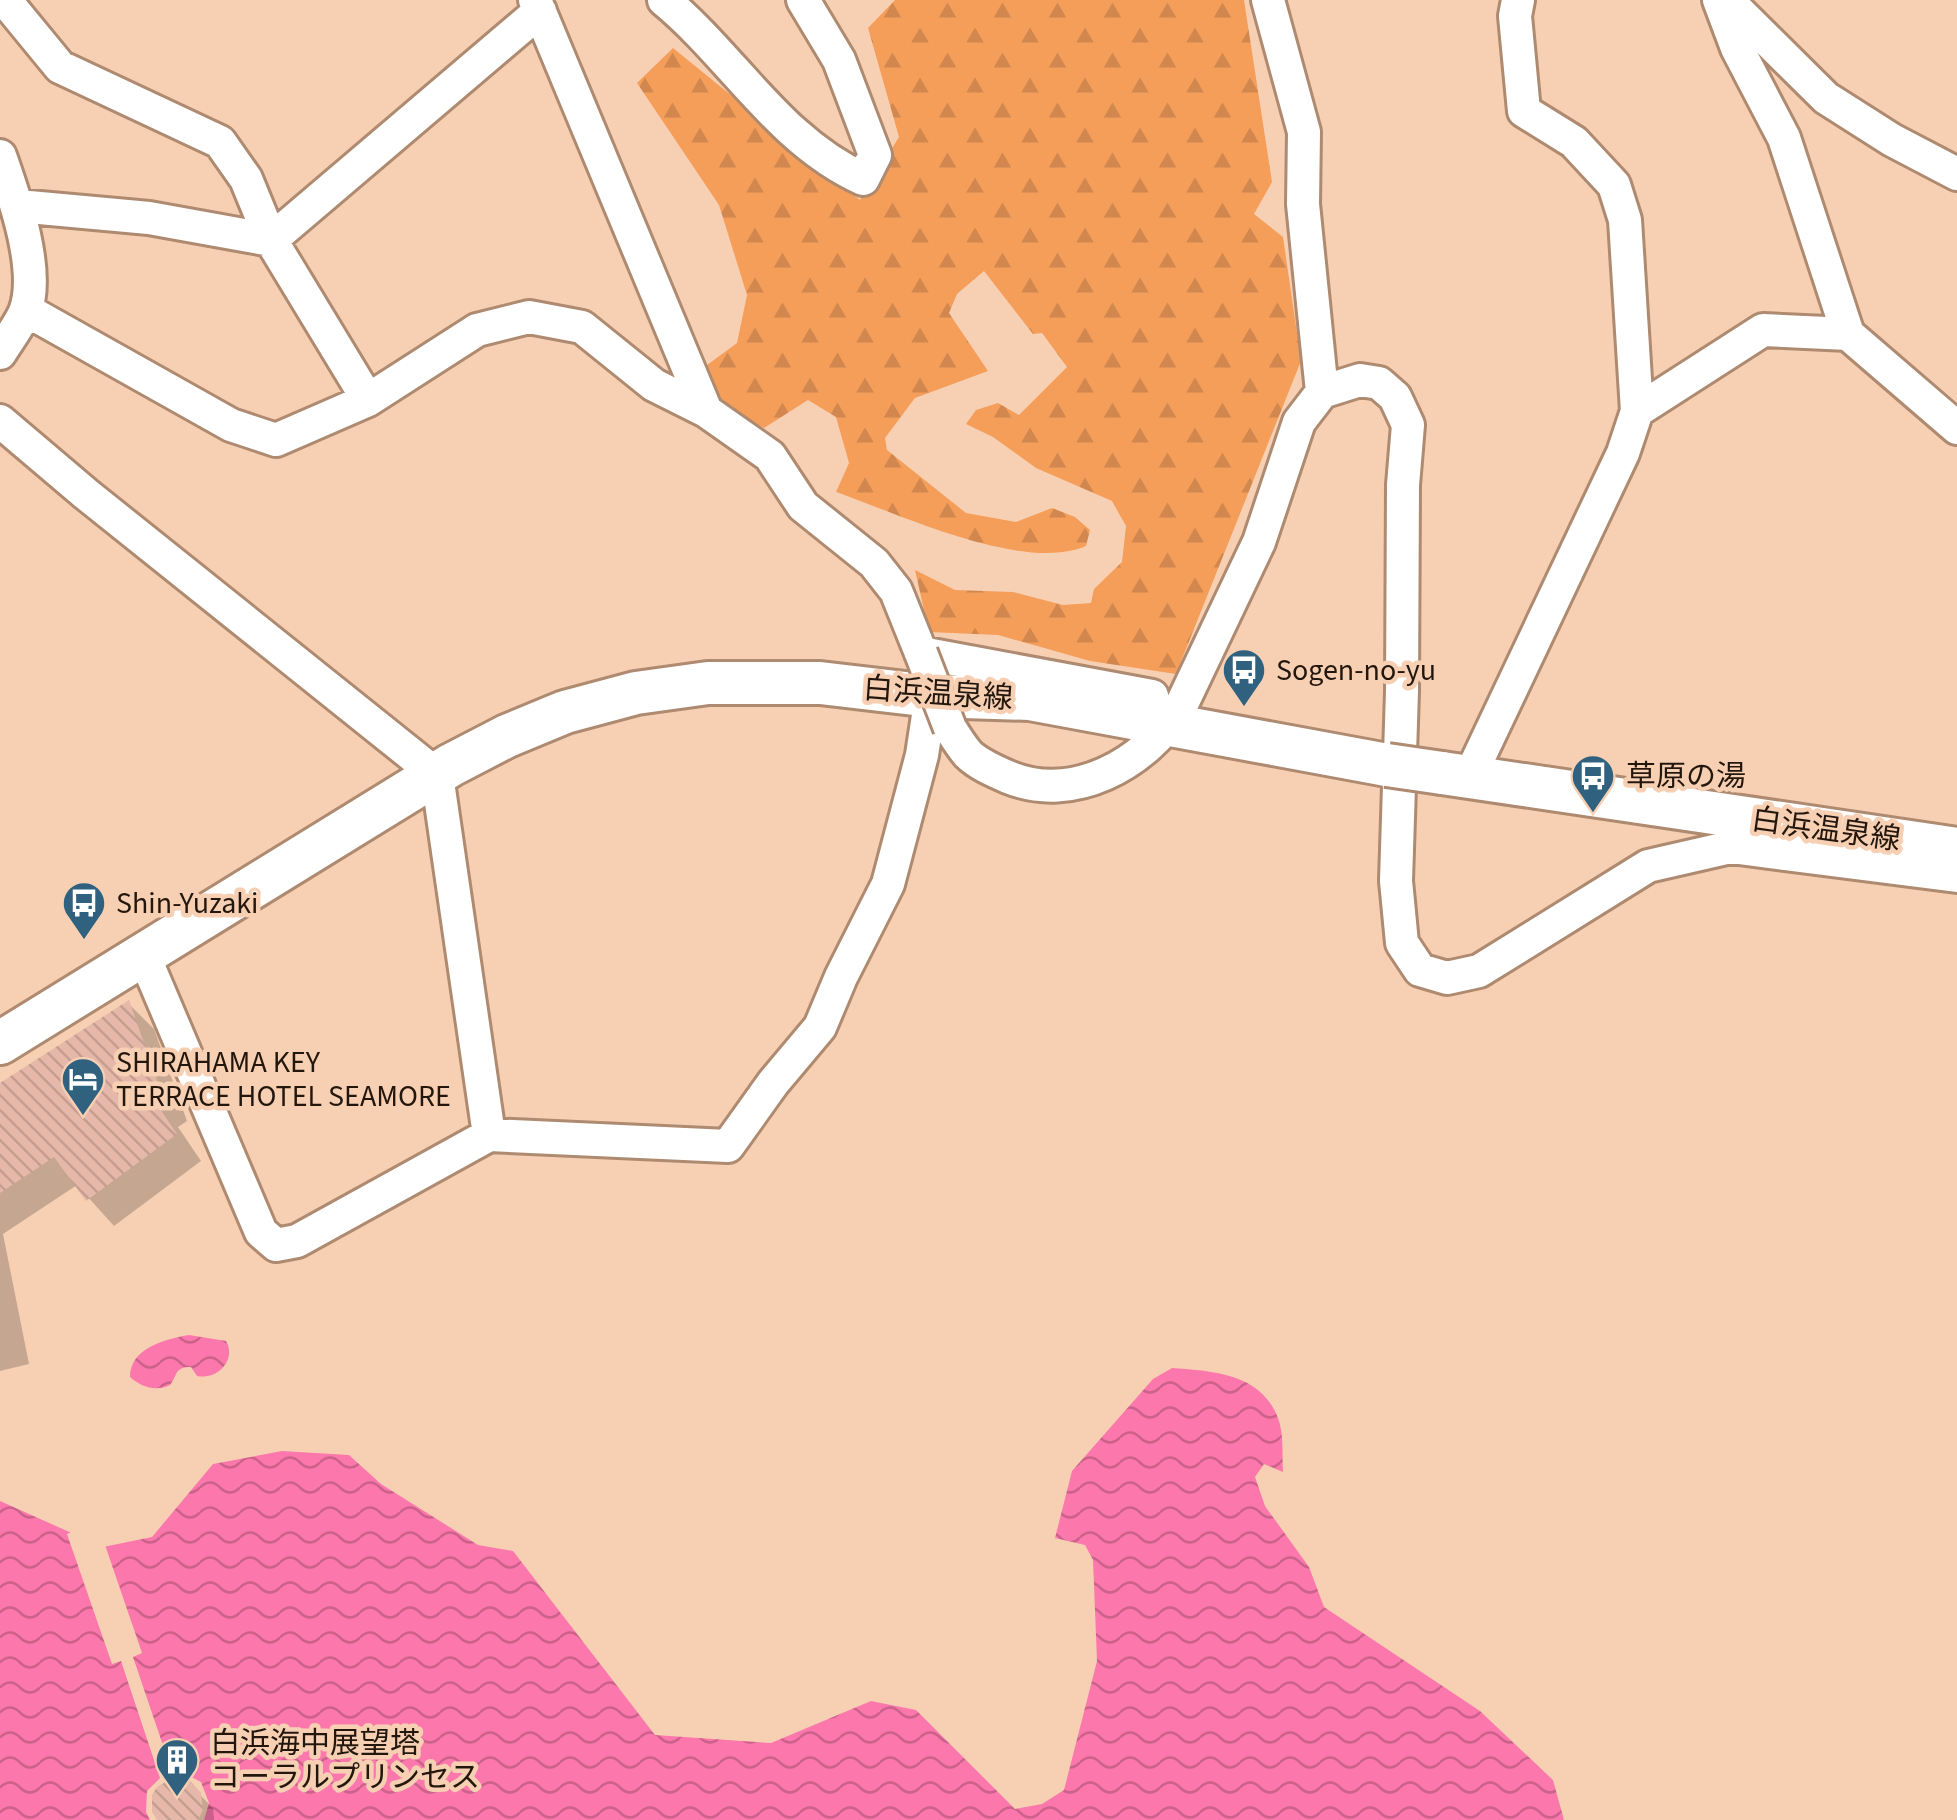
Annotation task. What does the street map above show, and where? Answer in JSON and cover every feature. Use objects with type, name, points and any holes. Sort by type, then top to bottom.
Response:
[{"type":"main road","name":"白浜温泉線","points":[[0,1043],[436,775],[536,724],[636,693],[708,683],[820,683],[940,712],[1030,699],[1387,765],[1957,849]]},
{"type":"street","points":[[5,0],[60,67],[220,142],[246,179],[271,240],[368,400]]},
{"type":"street","points":[[664,0],[699,29],[774,115],[835,166],[863,179],[875,155],[839,60],[803,0]]},
{"type":"street","points":[[1268,0],[1304,132],[1302,204],[1322,392]]},
{"type":"street","points":[[1723,0],[1826,98],[1892,140],[1957,174]]},
{"type":"street","points":[[1723,0],[1737,48],[1784,138],[1848,334],[1957,428]]},
{"type":"street","points":[[271,240],[537,5],[706,411]]},
{"type":"street","points":[[1456,774],[1623,453],[1636,411],[1625,220],[1614,185],[1574,142],[1524,111],[1513,5]]},
{"type":"street","points":[[0,156],[18,206],[28,274],[26,310],[0,353]]},
{"type":"street","points":[[18,206],[149,218],[271,240]]},
{"type":"street","points":[[26,310],[232,425],[276,440],[368,400],[477,330],[529,317],[582,328],[654,385],[706,411],[770,456],[804,506],[874,563],[896,591],[940,712],[969,756],[1021,783],[1048,787],[1097,778],[1121,765],[1180,708],[1259,542],[1300,422],[1322,392],[1360,380],[1380,383],[1395,398],[1408,425],[1403,486],[1396,881],[1402,942],[1420,970],[1447,978],[1479,970],[1648,866],[1731,846],[1957,876]]},
{"type":"street","points":[[1636,411],[1763,330],[1848,334]]},
{"type":"street","points":[[0,422],[436,775],[489,1135]]},
{"type":"street","points":[[921,653],[1152,696],[1164,724]]},
{"type":"street","points":[[144,956],[262,1232],[276,1245],[297,1241],[489,1135],[728,1146],[820,1027],[888,884],[922,755],[940,712]]},
{"type":"green space","points":[[895,0],[1244,0],[1272,182],[1254,214],[1283,237],[1301,361],[1176,674],[1090,661],[998,635],[929,632],[915,570],[955,590],[1013,592],[1063,605],[1091,603],[1094,589],[1122,562],[1126,526],[1112,501],[1036,468],[993,437],[966,424],[976,410],[998,403],[1019,415],[1067,367],[1042,333],[1033,334],[984,271],[957,294],[949,313],[988,371],[915,398],[885,438],[887,450],[966,513],[1016,522],[1052,508],[1075,517],[1090,530],[1086,546],[1060,552],[996,547],[836,492],[849,463],[836,417],[808,400],[764,428],[719,402],[703,368],[737,343],[747,295],[719,205],[637,83],[673,48],[860,200],[899,137],[868,28]]},
{"type":"water","points":[[189,1335],[226,1341],[229,1355],[218,1372],[197,1376],[191,1367],[182,1368],[170,1385],[159,1388],[144,1386],[130,1377],[142,1352],[160,1342]]},
{"type":"water","points":[[1172,1368],[1234,1377],[1248,1383],[1270,1403],[1281,1431],[1283,1472],[1264,1464],[1255,1477],[1265,1506],[1309,1567],[1324,1607],[1480,1711],[1553,1780],[1564,1820],[0,1820],[0,1501],[103,1547],[152,1537],[213,1464],[282,1451],[349,1455],[381,1484],[478,1545],[513,1551],[655,1735],[771,1743],[871,1701],[916,1710],[1015,1809],[1042,1804],[1064,1790],[1097,1661],[1093,1560],[1085,1545],[1055,1538],[1072,1471],[1153,1379]]},
{"type":"pier","points":[[76,1530],[104,1542],[142,1653],[133,1657],[172,1772],[201,1782],[209,1803],[204,1820],[150,1820],[146,1812],[147,1791],[160,1778],[121,1661],[112,1664],[67,1534]]},
{"type":"building","name":"SHIRAHAMA KEY TERRACE HOTEL SEAMORE","points":[[129,1000],[162,1095],[154,1100],[177,1134],[86,1201],[54,1157],[0,1193],[0,1083]]},
{"type":"building","name":"白浜海中展望塔 コーラルプリンセス","points":[[172,1778],[189,1780],[201,1793],[203,1810],[198,1820],[157,1820],[152,1812],[152,1795]]},
{"type":"place","name":"Sogen-no-yu","points":[[1244,708]]},
{"type":"place","name":"草原の湯","points":[[1593,814]]},
{"type":"place","name":"Shin-Yuzaki","points":[[84,941]]},
{"type":"place","name":"SHIRAHAMA KEY TERRACE HOTEL SEAMORE","points":[[83,1117]]},
{"type":"place","name":"白浜海中展望塔 コーラルプリンセス","points":[[177,1798]]}]
